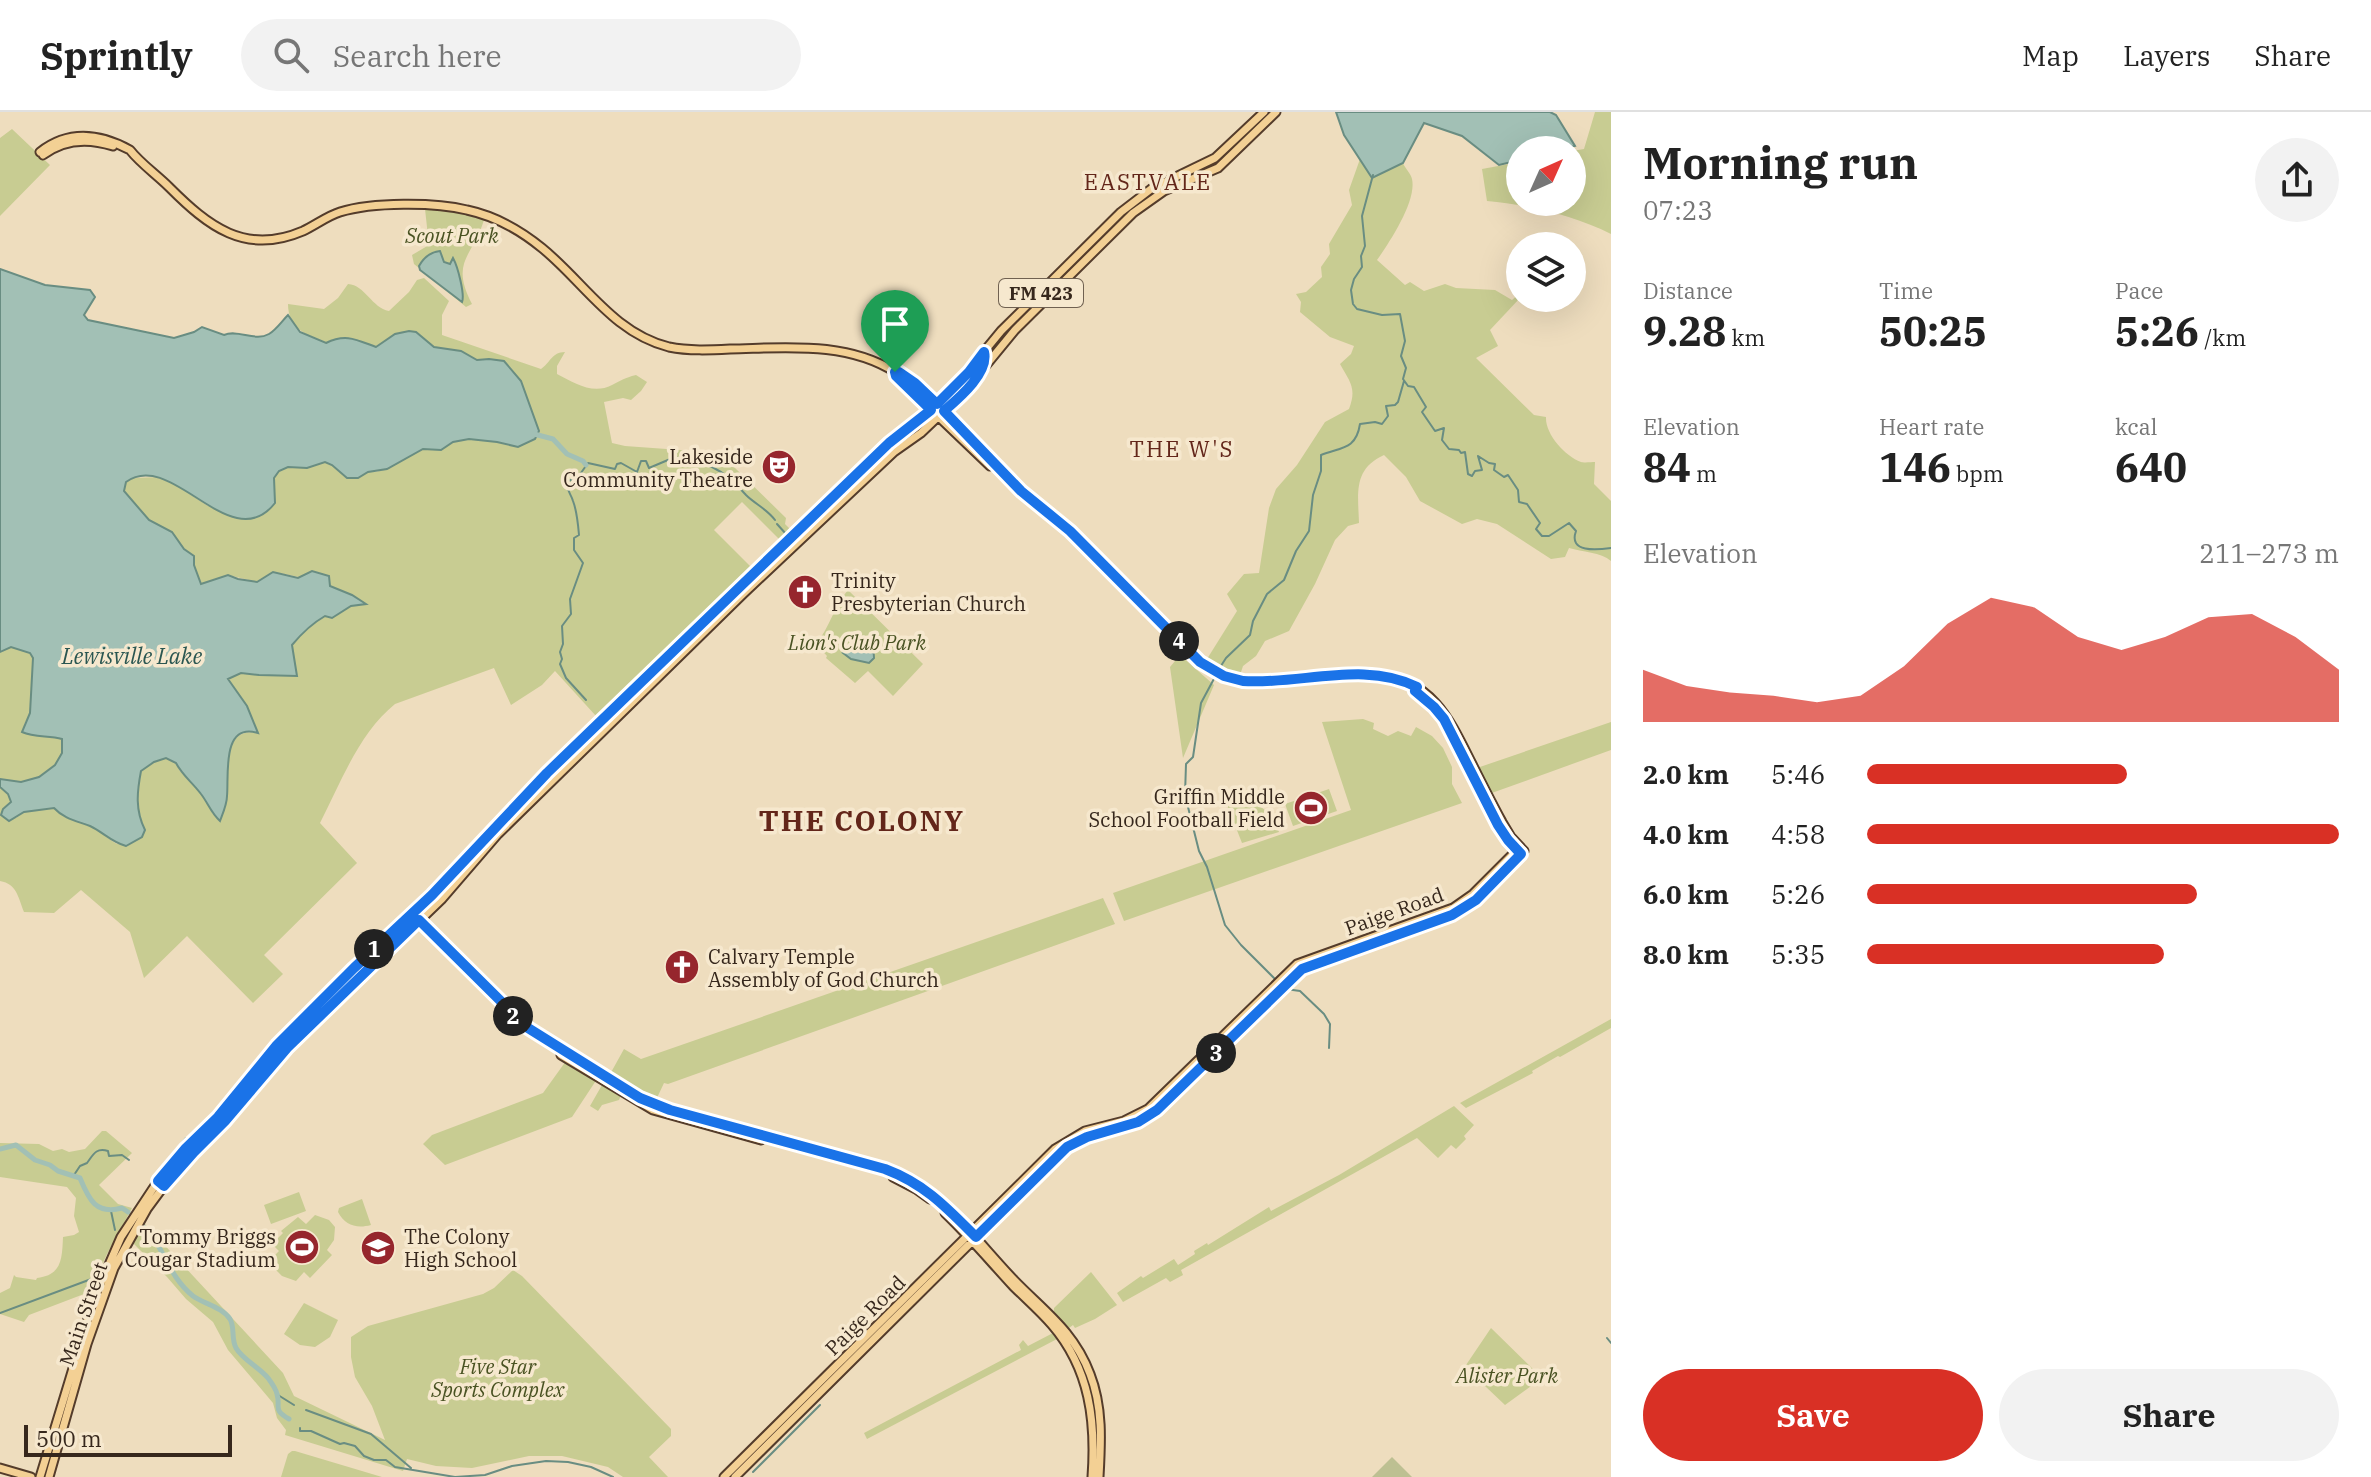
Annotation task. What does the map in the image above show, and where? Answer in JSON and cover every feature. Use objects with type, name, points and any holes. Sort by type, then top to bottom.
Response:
[{"type":"main road","name":"Main Street","points":[[725,605],[889,443],[934,407],[969,372],[1001,331],[1134,200],[1167,180],[1215,158],[1264,112]]},
{"type":"main road","name":"Main Street","points":[[40,1477],[94,1299],[130,1221],[186,1148],[218,1117],[277,1045],[327,1002],[414,918],[547,773],[725,605],[894,452],[941,414],[979,375],[1015,330],[1133,213],[1157,195],[1218,168],[1276,112]]},
{"type":"main road","points":[[41,154],[65,138],[90,136],[117,143],[130,150],[213,226],[231,234],[257,239],[281,238],[303,231],[336,213],[366,206],[420,205],[465,209],[507,224],[535,242],[621,324],[658,343],[694,350],[830,349],[869,358],[895,372],[934,407],[1021,491],[1070,531],[1196,658],[1215,672],[1234,680],[1253,682],[1379,675],[1393,677],[1437,703],[1446,714],[1518,852]]},
{"type":"main road","points":[[979,375],[986,358],[984,352]]},
{"type":"main road","points":[[1416,689],[1444,719],[1498,825],[1518,852]]},
{"type":"main road","name":"Paige Road","points":[[1010,1198],[1067,1147],[1087,1137],[1138,1122],[1157,1110],[1238,1030],[1291,968],[1304,960],[1453,908],[1473,894],[1518,852]]},
{"type":"main road","points":[[414,918],[508,1013],[535,1034],[648,1102],[909,1182],[928,1194],[972,1236],[1058,1332],[1081,1372],[1093,1417],[1092,1477]]},
{"type":"main road","name":"Paige Road","points":[[735,1477],[1047,1157],[1069,1139],[1092,1128],[1124,1121],[1148,1109],[1280,984]]},
{"type":"main road","points":[[1238,1030],[1238,1024],[1248,1012]]},
{"type":"main road","name":"Main Street","points":[[49,1477],[87,1344],[114,1268],[161,1184]]},
{"type":"main road","name":"Paige Road","points":[[724,1477],[941,1267]]},
{"type":"main road","points":[[1014,1284],[1062,1325],[1090,1372],[1100,1416],[1099,1477]]},
{"type":"main road","points":[[66,1390],[70,1405]]},
{"type":"main road","points":[[0,1468],[28,1476]]},
{"type":"green space","points":[[1595,112],[1611,112],[1611,234],[1565,216],[1586,216],[1586,142]]},
{"type":"green space","points":[[12,129],[50,165],[0,216],[0,138]]},
{"type":"green space","points":[[1360,159],[1372,178],[1403,163],[1411,177],[1410,199],[1395,233],[1377,260],[1405,285],[1410,282],[1424,291],[1445,284],[1456,288],[1495,290],[1506,296],[1507,312],[1490,330],[1498,346],[1476,358],[1534,415],[1546,417],[1552,437],[1563,450],[1581,462],[1595,462],[1594,484],[1611,501],[1611,561],[1597,554],[1569,548],[1565,557],[1551,559],[1497,524],[1477,519],[1462,524],[1420,501],[1406,477],[1384,455],[1367,467],[1362,475],[1358,492],[1359,523],[1348,526],[1335,540],[1289,631],[1265,641],[1256,656],[1243,666],[1240,675],[1207,659],[1237,611],[1227,594],[1244,574],[1259,573],[1269,508],[1276,489],[1297,465],[1325,422],[1349,409],[1351,402],[1351,385],[1340,364],[1351,354],[1354,346],[1330,337],[1300,312],[1301,302],[1296,294],[1306,292],[1322,277],[1321,267],[1330,254],[1329,244],[1352,205],[1349,190]]},
{"type":"green space","points":[[1506,165],[1506,203],[1487,201],[1482,169]]},
{"type":"green space","name":"Scout Park","points":[[425,209],[484,220],[463,269],[472,304],[466,307],[414,264],[412,255],[429,245]]},
{"type":"green space","points":[[424,278],[449,301],[442,315],[442,335],[541,369],[554,356],[565,352],[557,366],[557,374],[591,388],[605,388],[636,375],[647,382],[631,400],[623,398],[604,402],[612,443],[708,452],[734,467],[786,518],[785,524],[791,530],[782,542],[742,502],[714,530],[752,568],[596,716],[555,671],[542,685],[511,705],[494,668],[395,704],[361,744],[320,823],[357,863],[264,955],[283,974],[253,1003],[187,936],[144,978],[130,932],[81,890],[54,913],[24,912],[13,888],[0,881],[0,787],[8,794],[16,818],[24,812],[54,808],[66,817],[96,829],[117,844],[142,837],[145,831],[138,801],[141,771],[166,758],[176,763],[213,814],[226,782],[232,745],[241,734],[258,733],[247,706],[228,679],[241,673],[297,676],[291,645],[325,616],[332,618],[351,606],[365,604],[333,587],[273,572],[257,582],[228,575],[201,585],[194,556],[184,549],[172,532],[149,520],[124,491],[126,482],[132,478],[159,477],[208,506],[275,503],[274,478],[279,471],[288,467],[307,468],[325,462],[339,472],[375,472],[387,469],[423,449],[441,450],[453,442],[469,439],[518,447],[535,439],[527,397],[518,378],[504,361],[477,360],[461,351],[434,348],[395,334],[376,347],[345,339],[326,343],[300,330],[289,312],[288,304],[324,309],[338,298],[348,284],[359,288],[378,306],[389,311],[417,280]]},
{"type":"green space","name":"Lion's Club Park","points":[[848,590],[923,664],[893,696],[868,671],[855,683],[826,658],[816,644]]},
{"type":"green space","points":[[11,647],[30,653],[33,658],[30,713],[24,725],[44,736],[62,739],[62,753],[55,765],[39,777],[21,782],[0,779],[0,652]]},
{"type":"green space","points":[[1180,655],[1214,685],[1183,758],[1170,667]]},
{"type":"green space","points":[[1363,719],[1374,723],[1373,729],[1388,736],[1398,731],[1411,736],[1416,727],[1432,736],[1443,748],[1452,767],[1452,784],[1462,803],[1124,921],[1113,893],[1351,810],[1322,722]]},
{"type":"green space","points":[[1611,722],[1611,750],[1489,794],[1477,768]]},
{"type":"green space","name":"Griffin Middle School Football Field","points":[[1329,789],[1337,811],[1293,826],[1285,804]]},
{"type":"green space","points":[[1236,802],[1264,809],[1279,832],[1242,843],[1227,805]]},
{"type":"green space","points":[[1103,898],[1115,924],[664,1083],[656,1100],[609,1076],[624,1049],[641,1059]]},
{"type":"green space","points":[[1611,1019],[1611,1028],[1533,1073],[1466,1108],[1460,1103]]},
{"type":"green space","points":[[566,1061],[597,1079],[572,1117],[445,1165],[423,1144],[432,1135],[543,1093]]},
{"type":"green space","points":[[602,1085],[621,1095],[619,1100],[602,1105],[598,1111],[590,1106]]},
{"type":"green space","points":[[1454,1106],[1474,1125],[1456,1149],[1451,1145],[1438,1158],[1417,1138],[1181,1270],[1183,1275],[1170,1282],[1166,1278],[1123,1302],[1117,1293],[1174,1259],[1178,1265],[1195,1254],[1194,1251],[1269,1207],[1271,1211],[1339,1175]]},
{"type":"green space","points":[[102,1131],[132,1153],[99,1185],[118,1204],[132,1208],[89,1295],[84,1294],[29,1315],[24,1322],[0,1314],[0,1293],[10,1288],[14,1275],[36,1280],[56,1270],[61,1259],[63,1237],[79,1232],[74,1216],[76,1198],[67,1187],[0,1177],[0,1143],[39,1144],[53,1151],[62,1149],[69,1152],[85,1149]]},
{"type":"green space","points":[[299,1192],[306,1211],[271,1224],[264,1205]]},
{"type":"green space","points":[[362,1199],[371,1225],[352,1225],[344,1220],[338,1212],[339,1208]]},
{"type":"green space","name":"Tommy Briggs Cougar Stadium","points":[[315,1215],[329,1220],[335,1227],[334,1240],[327,1250],[332,1255],[310,1278],[304,1272],[296,1281],[282,1276],[275,1269],[274,1256],[279,1251],[272,1244],[283,1233],[281,1231],[298,1217],[306,1224]]},
{"type":"green space","name":"Five Star Sports Complex","points":[[145,1224],[283,1373],[294,1396],[385,1440],[372,1406],[355,1377],[351,1337],[368,1326],[483,1294],[513,1270],[671,1429],[671,1436],[649,1457],[668,1477],[623,1477],[608,1467],[562,1456],[529,1456],[472,1468],[436,1466],[407,1459],[403,1471],[285,1435],[286,1430],[277,1418],[273,1403],[228,1350],[213,1322],[186,1299],[132,1242]]},
{"type":"green space","points":[[1091,1272],[1117,1305],[1095,1319],[1069,1328],[1054,1313],[1054,1308]]},
{"type":"green space","points":[[304,1303],[338,1320],[330,1337],[315,1347],[300,1345],[284,1334]]},
{"type":"green space","name":"Alister Park","points":[[1491,1328],[1542,1378],[1505,1405],[1466,1368]]},
{"type":"green space","points":[[1053,1333],[1057,1339],[867,1439],[864,1433],[1021,1350],[1019,1345],[1023,1340],[1028,1346]]},
{"type":"green space","points":[[292,1451],[382,1477],[281,1477],[288,1454]]},
{"type":"green space","points":[[1392,1457],[1412,1477],[1372,1477]]},
{"type":"water","points":[[1336,112],[1550,112],[1556,115],[1569,136],[1506,136],[1506,163],[1499,165],[1462,136],[1424,123],[1403,163],[1372,178],[1344,135]]},
{"type":"water","points":[[440,251],[444,262],[450,264],[453,258],[455,262],[462,287],[462,302],[420,270],[419,266],[425,258]]},
{"type":"water","name":"Lewisville Lake","points":[[0,269],[45,285],[90,290],[95,297],[84,315],[88,320],[174,338],[202,327],[224,335],[235,333],[258,337],[272,332],[288,315],[300,332],[326,343],[346,338],[376,347],[395,334],[409,331],[416,332],[434,347],[461,351],[477,360],[504,361],[521,381],[539,431],[535,439],[518,447],[469,439],[453,442],[441,450],[423,449],[387,469],[368,472],[358,478],[347,478],[325,462],[307,468],[288,467],[279,471],[274,478],[275,503],[258,517],[240,519],[221,512],[162,479],[144,475],[126,482],[124,491],[149,520],[172,532],[184,549],[194,556],[201,584],[228,575],[257,582],[273,572],[298,578],[312,571],[329,576],[330,586],[366,604],[351,606],[332,618],[325,616],[299,637],[292,645],[297,676],[241,673],[228,679],[247,706],[258,733],[238,735],[232,743],[226,802],[220,821],[176,763],[166,758],[141,771],[138,801],[145,830],[142,837],[126,846],[54,808],[24,812],[9,821],[1,815],[11,802],[0,787],[0,779],[21,782],[39,777],[55,765],[62,753],[62,739],[22,732],[30,713],[33,658],[30,653],[11,647],[0,652]]},
{"type":"water","points":[[861,639],[872,649],[874,658],[869,663],[851,659],[843,653]]},
{"type":"waterway","points":[[1373,175],[1362,216],[1365,246],[1361,256],[1362,267],[1351,290],[1353,304],[1357,309],[1382,315],[1400,314],[1405,341],[1401,356],[1406,368],[1403,379],[1408,386],[1414,387],[1426,407],[1422,412],[1435,431],[1444,428],[1442,440],[1449,449],[1465,452],[1468,474],[1472,476],[1475,471],[1482,470],[1478,456],[1495,464],[1494,470],[1504,477],[1508,475],[1518,490],[1519,502],[1527,504],[1540,523],[1536,529],[1542,536],[1549,536],[1569,523],[1576,531],[1576,543],[1580,547],[1611,548]]},
{"type":"waterway","points":[[1219,669],[1250,635],[1253,621],[1267,594],[1284,580],[1296,551],[1309,531],[1313,495],[1321,471],[1321,455],[1351,443],[1360,424],[1382,424],[1388,416],[1386,406],[1398,402],[1404,381]]},
{"type":"waterway","points":[[534,434],[553,439],[567,454],[586,465]]},
{"type":"waterway","points":[[586,700],[566,678],[560,664],[562,626],[571,614],[570,599],[583,563],[574,550],[574,538],[579,535],[578,522],[566,482],[578,477],[588,463],[615,469],[621,463],[637,472],[641,461],[646,461],[649,468],[675,457],[707,465],[722,473],[775,520]]},
{"type":"waterway","points":[[777,524],[786,534]]},
{"type":"waterway","points":[[1216,675],[1201,703],[1193,757],[1186,764],[1185,795],[1199,851],[1225,925],[1275,979]]},
{"type":"waterway","points":[[1286,989],[1300,991],[1324,1014],[1330,1024],[1329,1048]]},
{"type":"waterway","points":[[160,1169],[186,1138]]},
{"type":"waterway","points":[[0,1149],[16,1145],[35,1160],[80,1178],[90,1199],[100,1207],[113,1210],[122,1208],[128,1212]]},
{"type":"waterway","points":[[74,1175],[100,1150],[108,1151],[109,1156],[122,1155],[129,1160]]},
{"type":"waterway","points":[[111,1211],[115,1230]]},
{"type":"waterway","points":[[143,1226],[184,1288],[230,1319],[236,1348],[268,1378],[276,1392],[279,1410],[289,1419]]},
{"type":"waterway","points":[[0,1313],[94,1278]]},
{"type":"waterway","points":[[1607,1338],[1611,1343]]},
{"type":"waterway","points":[[278,1395],[294,1405]]},
{"type":"waterway","points":[[753,1472],[820,1405]]},
{"type":"waterway","points":[[306,1410],[371,1434],[411,1468]]},
{"type":"waterway","points":[[300,1428],[300,1431],[311,1431],[340,1444],[355,1446],[364,1456],[386,1460],[395,1467],[455,1477],[485,1475],[512,1466],[546,1461],[591,1467],[613,1477]]},
{"type":"place","name":"Lakeside Community Theatre","points":[[779,467]]},
{"type":"place","name":"Trinity Presbyterian Church","points":[[805,592]]},
{"type":"place","name":"Griffin Middle School Football Field","points":[[1311,808]]},
{"type":"place","name":"Calvary Temple Assembly of God Church","points":[[682,967]]},
{"type":"place","name":"Tommy Briggs Cougar Stadium","points":[[302,1247]]},
{"type":"place","name":"The Colony High School","points":[[378,1248]]},
{"type":"district","name":"EASTVALE","points":[[1148,181]]},
{"type":"district","name":"THE W'S","points":[[1182,448]]},
{"type":"district","name":"THE COLONY","points":[[862,820]]},
{"type":"route","points":[[984,352],[986,358],[979,375],[944,411],[1021,491],[1070,531],[1196,658],[1205,666],[1234,680],[1269,681],[1365,674],[1393,677],[1417,687],[1415,691],[1444,719],[1498,825],[1521,854],[1476,900],[1460,911],[1306,966],[1293,975],[1157,1110],[1138,1122],[1087,1137],[1067,1147],[976,1237],[929,1192],[903,1176],[662,1108],[640,1098],[521,1023],[419,920],[287,1048],[164,1186],[158,1181],[218,1117],[277,1045],[432,895],[547,773],[889,443],[931,410],[895,372],[911,380],[937,404],[984,352]]}]
